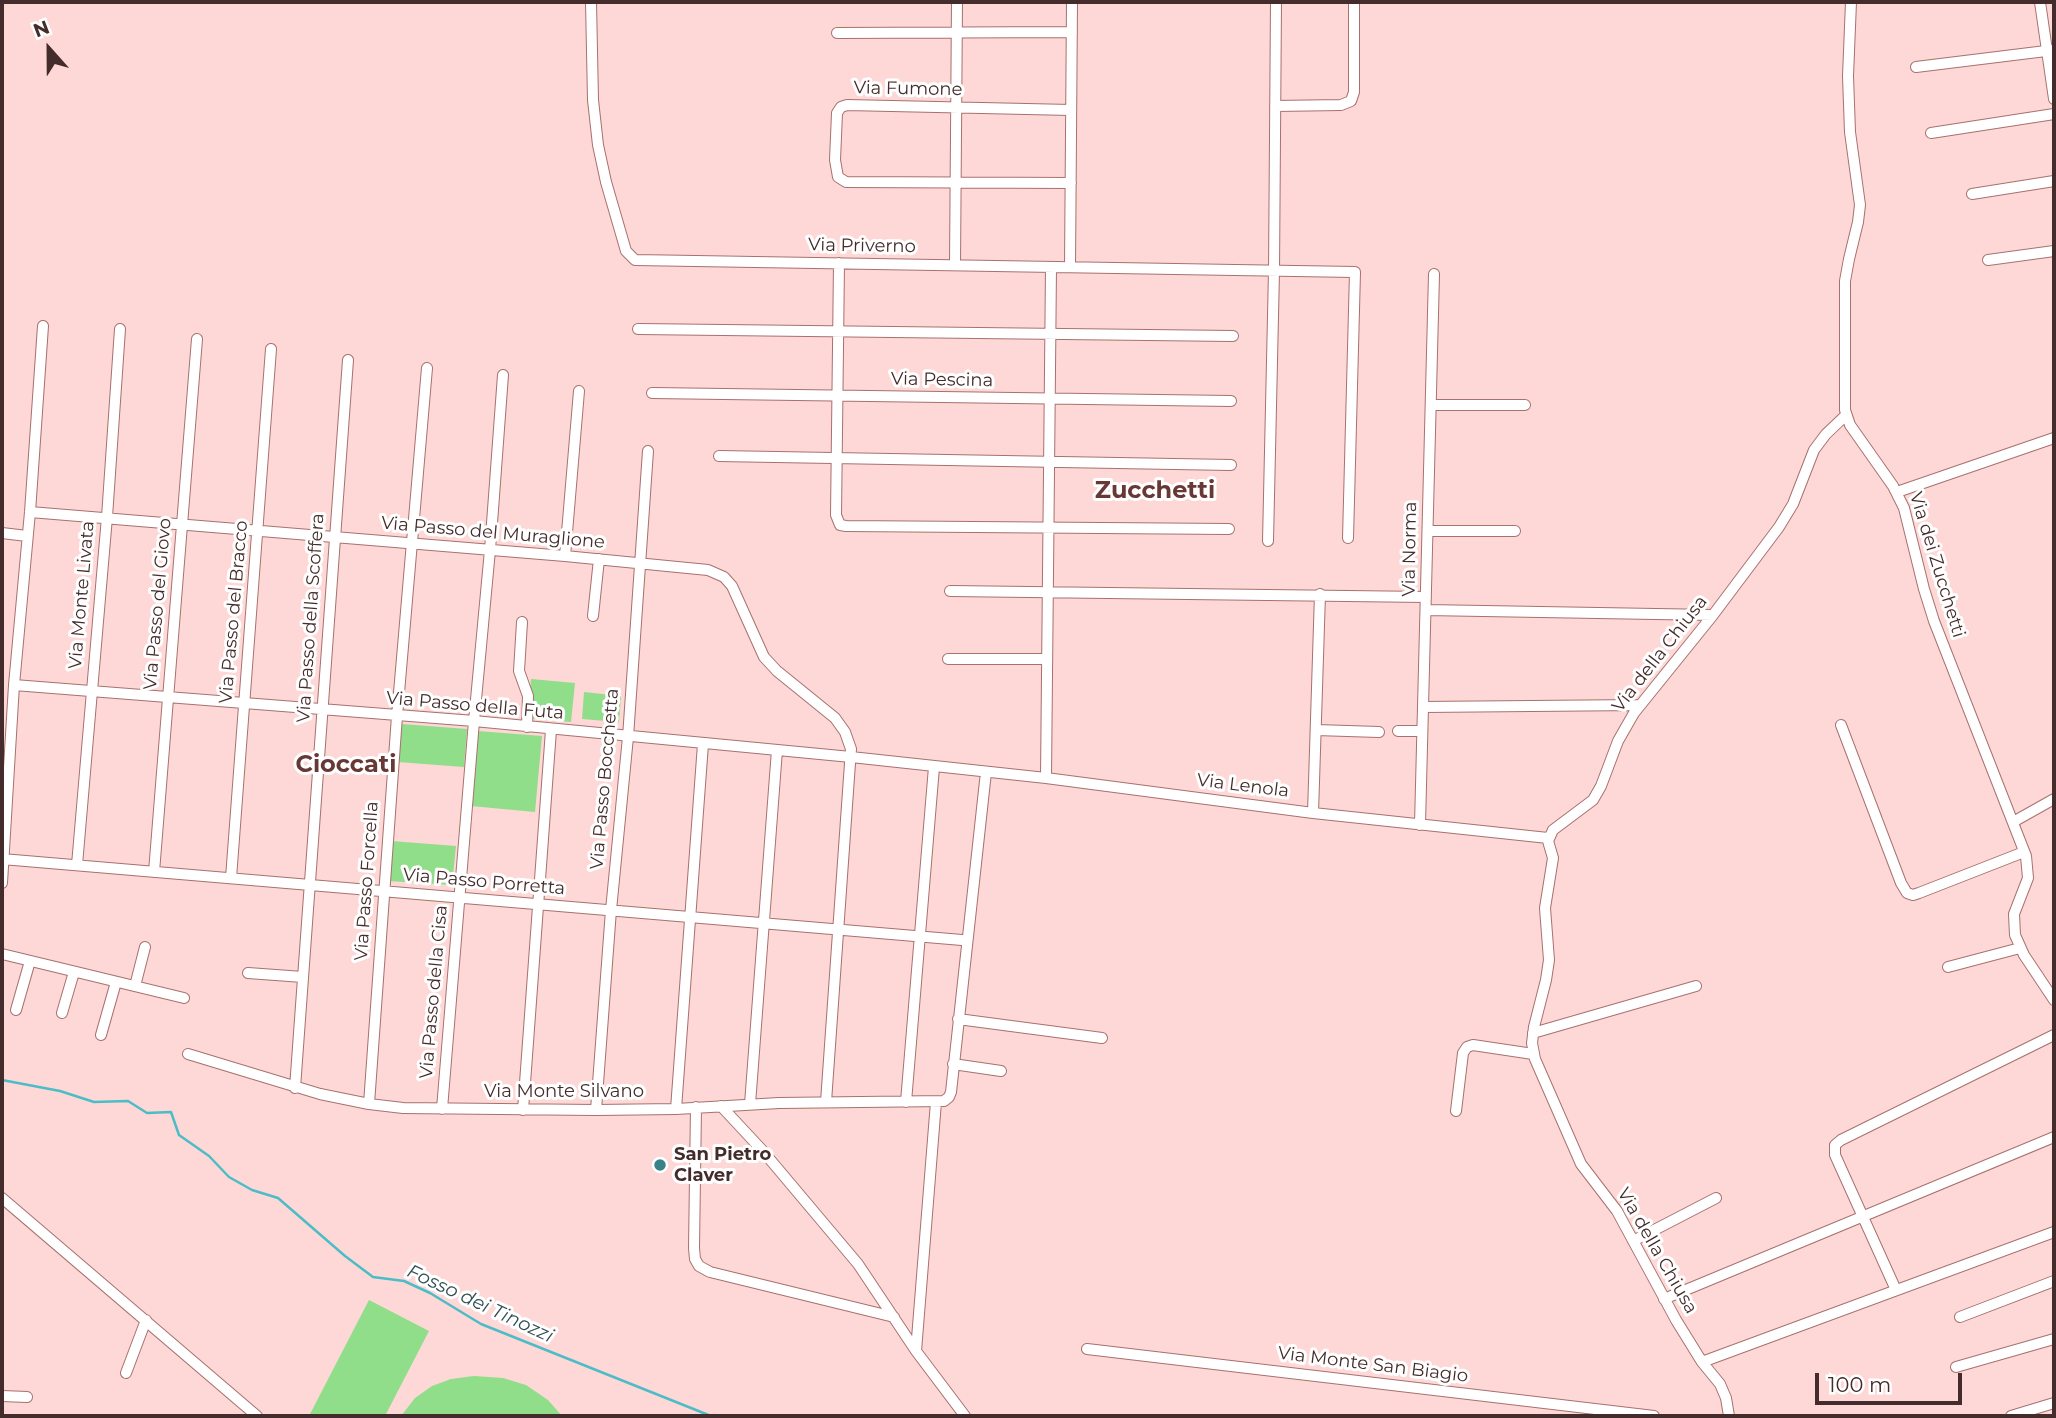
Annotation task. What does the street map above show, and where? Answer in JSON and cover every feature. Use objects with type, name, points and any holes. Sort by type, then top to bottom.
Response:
[{"type":"street","name":"Via Priverno","points":[[591,2],[593,100],[597,137],[606,181],[626,251],[630,257],[637,260],[1355,272],[1348,538]]},
{"type":"street","points":[[955,265],[957,2]]},
{"type":"street","points":[[1070,267],[1072,2]]},
{"type":"street","points":[[1268,541],[1276,2]]},
{"type":"street","points":[[1275,106],[1344,104],[1350,101],[1354,92],[1354,2]]},
{"type":"street","name":"Via dei Zucchetti","points":[[1851,2],[1848,76],[1850,132],[1860,205],[1845,281],[1846,415],[1853,430],[1897,492],[1906,514],[1934,621],[2024,852],[2028,878],[2015,911],[2015,935],[2020,948],[2054,1000]]},
{"type":"street","points":[[2040,2],[2051,50],[2054,99]]},
{"type":"street","points":[[837,33],[1072,33]]},
{"type":"street","points":[[1916,67],[2051,50]]},
{"type":"street","name":"Via Fumone","points":[[1071,110],[844,106],[836,113],[835,160],[837,173],[844,181],[1071,183]]},
{"type":"street","points":[[1931,133],[2054,114]]},
{"type":"street","points":[[1972,194],[2054,181]]},
{"type":"street","points":[[1988,260],[2054,251]]},
{"type":"street","points":[[839,263],[836,458],[838,523],[846,526],[1229,528]]},
{"type":"street","points":[[1046,778],[1051,267]]},
{"type":"street","name":"Via Norma","points":[[1420,825],[1434,274]]},
{"type":"street","points":[[2,883],[14,685],[43,326]]},
{"type":"street","name":"Via Monte Livata","points":[[76,865],[107,517],[120,329]]},
{"type":"street","points":[[638,329],[1233,336]]},
{"type":"street","name":"Via Passo del Giovo","points":[[154,872],[197,339]]},
{"type":"street","name":"Via Passo del Bracco","points":[[231,878],[271,349]]},
{"type":"street","name":"Via Passo della Scoffera","points":[[295,1088],[348,360]]},
{"type":"street","name":"Via Passo Forcella","points":[[369,1104],[383,891],[427,368]]},
{"type":"street","name":"Via Passo della Cisa","points":[[442,1109],[503,374]]},
{"type":"street","points":[[565,556],[579,391]]},
{"type":"street","name":"Via Pescina","points":[[652,393],[1231,401]]},
{"type":"street","points":[[1431,405],[1525,405]]},
{"type":"street","name":"Via della Chiusa","points":[[1729,1416],[1724,1391],[1702,1362],[1664,1299],[1610,1201],[1581,1164],[1533,1054],[1533,1033],[1548,969],[1545,908],[1553,862],[1548,838],[1558,826],[1593,800],[1618,741],[1639,705],[1713,615],[1788,513],[1817,445],[1846,415]]},
{"type":"street","points":[[1897,492],[2054,438]]},
{"type":"street","name":"Via Passo Bocchetta","points":[[596,1110],[611,910],[628,737],[648,451]]},
{"type":"street","points":[[719,456],[1231,466]]},
{"type":"street","name":"Via Passo del Muraglione","points":[[30,512],[708,570],[724,577],[732,586],[764,657],[835,718],[847,736],[851,757]]},
{"type":"street","points":[[1428,531],[1515,531]]},
{"type":"street","points":[[2,533],[27,536]]},
{"type":"street","points":[[593,616],[599,559]]},
{"type":"street","points":[[950,591],[1426,597]]},
{"type":"street","points":[[1313,813],[1320,594]]},
{"type":"street","points":[[1426,610],[1713,615]]},
{"type":"street","points":[[522,622],[519,671],[528,696],[527,727]]},
{"type":"street","points":[[948,659],[1047,659]]},
{"type":"street","name":"Via Passo della Futa","points":[[14,685],[474,722],[934,767]]},
{"type":"street","points":[[1423,707],[1639,705]]},
{"type":"street","points":[[1841,724],[1907,893],[1919,893],[2024,852]]},
{"type":"street","points":[[523,1110],[551,730]]},
{"type":"street","points":[[1316,730],[1379,732]]},
{"type":"street","points":[[1398,731],[1422,731]]},
{"type":"street","points":[[676,1109],[703,744]]},
{"type":"street","points":[[750,1104],[777,750]]},
{"type":"street","points":[[826,1102],[851,757]]},
{"type":"street","points":[[906,1102],[934,767]]},
{"type":"street","name":"Via Lenola","points":[[934,767],[1046,778],[1313,813],[1548,838]]},
{"type":"street","points":[[916,1351],[942,1101],[950,1094],[986,772]]},
{"type":"street","points":[[2012,822],[2054,799]]},
{"type":"street","name":"Via Passo Porretta","points":[[3,859],[962,940]]},
{"type":"street","points":[[135,986],[145,947]]},
{"type":"street","points":[[1948,967],[2020,948]]},
{"type":"street","points":[[2,954],[184,998]]},
{"type":"street","points":[[16,1010],[30,961]]},
{"type":"street","points":[[62,1013],[74,971]]},
{"type":"street","points":[[248,973],[303,977]]},
{"type":"street","points":[[101,1035],[116,982]]},
{"type":"street","points":[[1533,1033],[1696,986]]},
{"type":"street","points":[[958,1018],[1102,1038]]},
{"type":"street","points":[[1896,1290],[1835,1155],[1834,1147],[1841,1140],[2054,1035]]},
{"type":"street","points":[[1456,1111],[1465,1049],[1473,1045],[1533,1054]]},
{"type":"street","name":"Via Monte Silvano","points":[[188,1054],[295,1088],[369,1104],[442,1109],[676,1109],[750,1104],[942,1101]]},
{"type":"street","points":[[953,1064],[1001,1071]]},
{"type":"street","points":[[721,1106],[762,1150],[858,1264],[916,1351],[965,1416]]},
{"type":"street","points":[[696,1107],[694,1248],[699,1266],[710,1272],[894,1317]]},
{"type":"street","points":[[1664,1299],[2054,1137]]},
{"type":"street","points":[[2,1198],[257,1416]]},
{"type":"street","points":[[1633,1241],[1716,1198]]},
{"type":"street","points":[[1702,1362],[2054,1232]]},
{"type":"street","points":[[1960,1317],[2054,1281]]},
{"type":"street","points":[[126,1373],[146,1320]]},
{"type":"street","points":[[1956,1367],[2054,1339]]},
{"type":"street","name":"Via Monte San Biagio","points":[[1087,1349],[1654,1416]]},
{"type":"street","points":[[2,1396],[27,1397]]},
{"type":"street","points":[[2011,1416],[2054,1404]]},
{"type":"green space","points":[[531,679],[575,683],[571,722],[528,718]]},
{"type":"green space","points":[[584,692],[621,696],[619,722],[582,719]]},
{"type":"green space","points":[[402,724],[467,729],[464,767],[398,762]]},
{"type":"green space","points":[[478,731],[542,736],[535,812],[471,806]]},
{"type":"green space","points":[[391,841],[456,846],[452,885],[388,881]]},
{"type":"green space","points":[[369,1300],[429,1331],[385,1416],[309,1416]]},
{"type":"green space","points":[[474,1376],[503,1378],[526,1385],[548,1400],[562,1416],[401,1416],[415,1398],[432,1386],[451,1379]]},
{"type":"waterway","name":"Fosso dei Tinozzi","points":[[2,1080],[60,1091],[94,1102],[128,1101],[147,1113],[171,1112],[179,1135],[209,1156],[229,1177],[252,1190],[278,1198],[373,1277],[404,1281],[430,1293],[481,1324],[711,1416]]},
{"type":"place","name":"San Pietro Claver","points":[[660,1165]]},
{"type":"district","name":"Zucchetti","points":[[1155,491]]},
{"type":"district","name":"Cioccati","points":[[346,765]]}]
